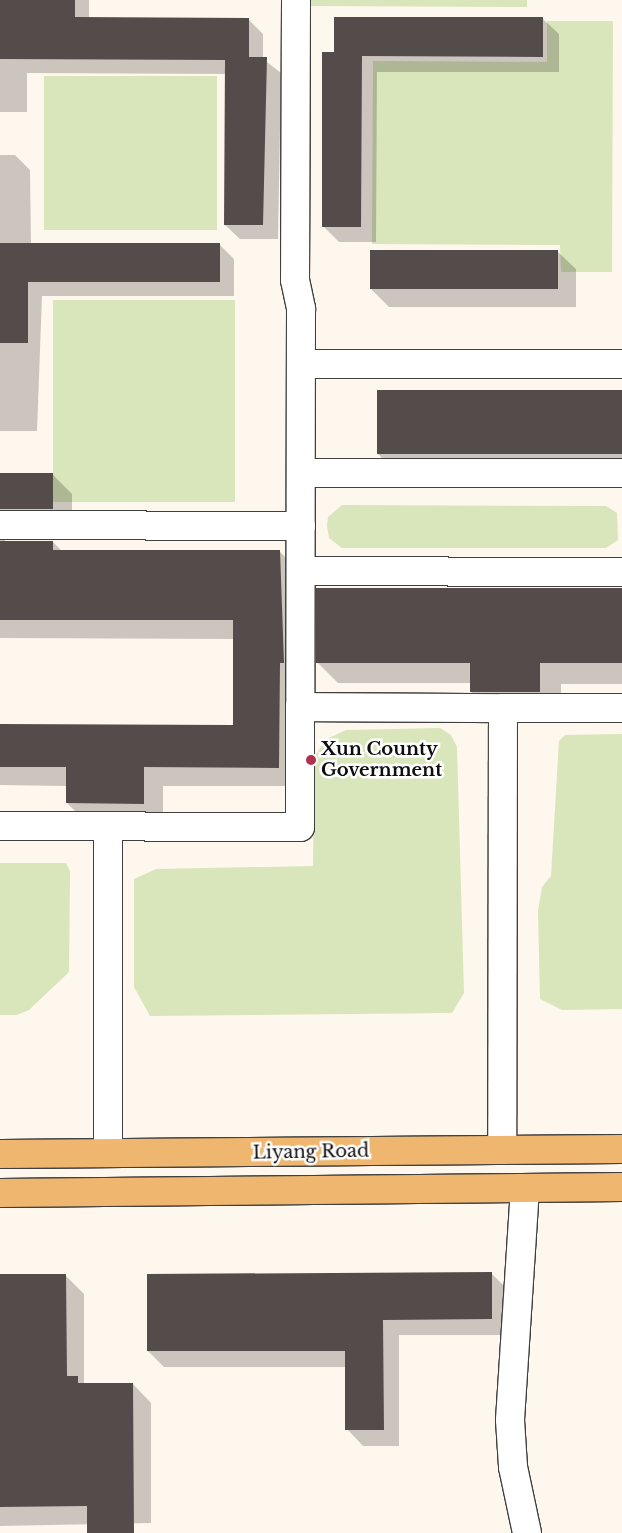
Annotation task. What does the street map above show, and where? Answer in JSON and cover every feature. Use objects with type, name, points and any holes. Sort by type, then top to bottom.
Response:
[{"type":"main road","name":"Liyang Road","points":[[0,1154],[622,1149]]},
{"type":"main road","points":[[0,1193],[622,1188]]},
{"type":"street","points":[[0,826],[300,827],[301,309],[295,280],[296,0]]},
{"type":"street","points":[[301,364],[622,364]]},
{"type":"street","points":[[301,473],[622,473]]},
{"type":"street","points":[[0,525],[301,526]]},
{"type":"street","points":[[301,571],[622,572]]},
{"type":"street","points":[[300,707],[622,708]]},
{"type":"street","points":[[502,1150],[503,708]]},
{"type":"street","points":[[108,826],[108,1153]]},
{"type":"street","points":[[525,1188],[510,1420],[513,1467],[527,1533]]},
{"type":"green space","points":[[306,0],[527,0],[527,7],[306,6]]},
{"type":"green space","points":[[547,21],[613,21],[612,272],[561,272],[560,245],[372,244],[373,61],[547,62]]},
{"type":"green space","points":[[44,76],[217,76],[217,230],[44,230]]},
{"type":"green space","points":[[53,300],[235,300],[235,502],[53,502]]},
{"type":"green space","points":[[342,505],[606,506],[617,513],[618,540],[606,548],[342,548],[329,538],[327,526],[328,517]]},
{"type":"green space","points":[[440,728],[451,735],[457,747],[464,993],[452,1013],[150,1016],[134,987],[134,879],[156,869],[313,866],[314,757],[327,739],[346,730]]},
{"type":"green space","points":[[622,734],[622,1009],[562,1010],[540,999],[538,911],[542,887],[551,876],[559,741],[565,735]]},
{"type":"green space","points":[[0,863],[66,863],[70,871],[69,972],[29,1010],[17,1015],[0,1015]]},
{"type":"building","points":[[0,0],[75,0],[75,17],[249,18],[249,57],[267,57],[263,225],[224,225],[225,60],[0,59]]},
{"type":"building","points":[[334,17],[543,17],[543,57],[362,56],[361,227],[322,227],[322,52],[334,52]]},
{"type":"building","points":[[0,243],[220,243],[220,282],[28,282],[28,343],[0,343]]},
{"type":"building","points":[[370,250],[558,250],[558,289],[370,289]]},
{"type":"building","points":[[377,390],[622,390],[622,454],[377,454]]},
{"type":"building","points":[[0,473],[53,473],[53,509],[0,509]]},
{"type":"building","points":[[0,541],[53,541],[53,550],[280,550],[284,663],[280,663],[279,768],[144,767],[144,804],[66,803],[66,767],[0,767],[0,724],[233,725],[233,620],[0,620]]},
{"type":"building","points":[[316,588],[622,588],[622,663],[540,663],[540,692],[470,692],[470,663],[316,663]]},
{"type":"building","points":[[492,1272],[492,1319],[383,1320],[384,1430],[345,1430],[345,1351],[147,1351],[147,1274]]},
{"type":"building","points":[[0,1274],[66,1274],[67,1376],[78,1376],[78,1383],[133,1383],[134,1533],[87,1533],[87,1506],[0,1507]]},
{"type":"place","name":"Xun County Government","points":[[311,760]]}]
